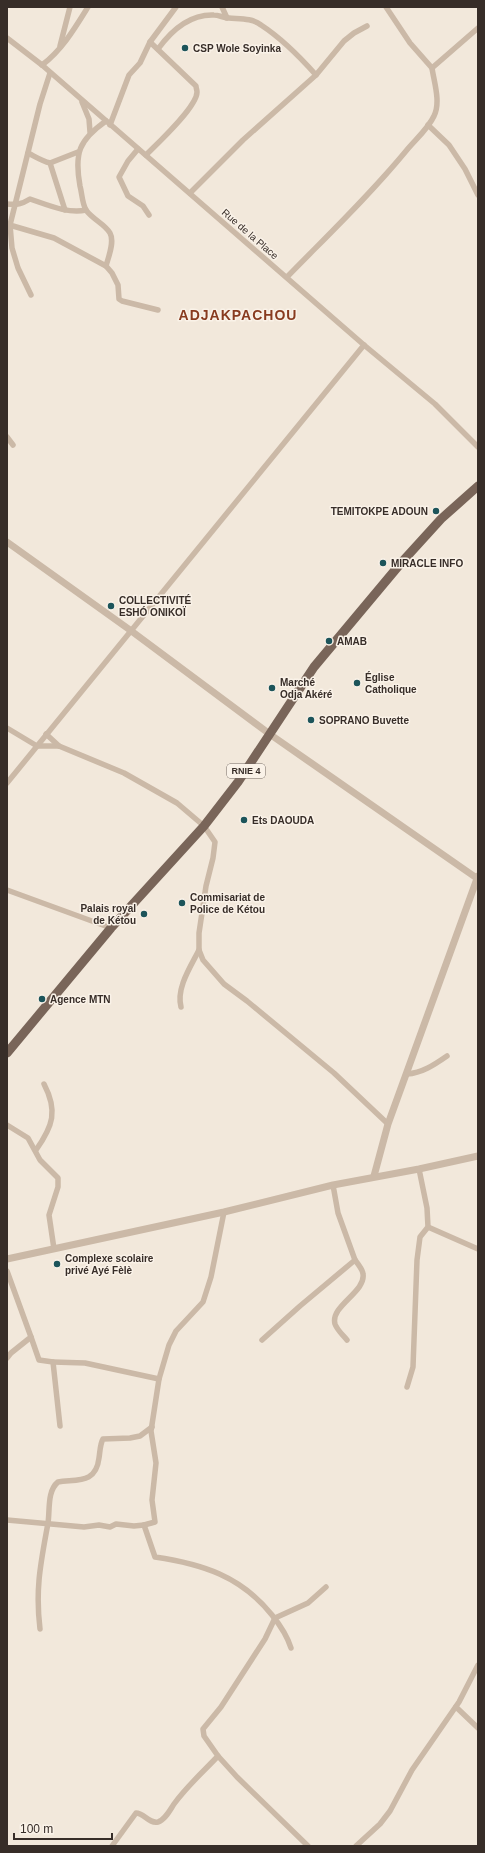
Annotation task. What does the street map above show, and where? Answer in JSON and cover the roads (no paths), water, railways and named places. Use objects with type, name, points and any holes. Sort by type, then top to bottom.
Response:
[{"type":"main road","name":"RNIE 4","points":[[7,1053],[111,928],[204,826],[238,782],[271,735],[314,667],[401,563],[440,520],[478,486]]},
{"type":"street","points":[[59,48],[70,7]]},
{"type":"street","points":[[42,65],[78,26],[88,7]]},
{"type":"street","points":[[106,266],[112,240],[110,233],[86,210],[80,182],[78,152],[90,132],[108,123],[129,74],[140,63],[150,42],[176,7]]},
{"type":"street","points":[[222,7],[227,18]]},
{"type":"street","points":[[287,277],[347,217],[390,171],[435,115],[437,106],[432,68],[410,43],[386,7]]},
{"type":"street","points":[[158,49],[178,28],[190,20],[203,16],[215,15],[227,18],[252,20],[261,24],[292,51],[316,75]]},
{"type":"street","points":[[190,193],[243,140],[316,75],[344,41],[354,33],[367,26]]},
{"type":"street","points":[[432,68],[478,28]]},
{"type":"street","name":"Rue de la Place","points":[[7,38],[42,65],[364,345],[435,404],[478,447]]},
{"type":"street","points":[[146,155],[175,126],[195,99],[197,92],[196,86],[150,42]]},
{"type":"street","points":[[31,295],[18,268],[12,248],[10,225],[40,104],[50,73]]},
{"type":"street","points":[[80,98],[89,119],[90,132]]},
{"type":"street","points":[[428,125],[449,145],[465,169],[478,195]]},
{"type":"street","points":[[138,149],[128,161],[119,177],[128,196],[143,206],[149,215]]},
{"type":"street","points":[[28,153],[38,157],[42,161],[50,163],[78,152]]},
{"type":"street","points":[[50,163],[65,210]]},
{"type":"street","points":[[7,204],[22,204],[30,199],[65,210],[77,212],[86,210]]},
{"type":"street","points":[[10,225],[54,238],[106,266],[112,273],[118,285],[119,299],[158,310]]},
{"type":"street","points":[[7,783],[130,630],[364,345]]},
{"type":"street","points":[[7,437],[13,445],[7,443]]},
{"type":"street","points":[[7,542],[130,630],[271,735],[478,878],[388,1124],[374,1176]]},
{"type":"street","points":[[8,730],[37,746],[60,746]]},
{"type":"street","points":[[46,734],[60,746],[145,784],[177,803],[204,826],[215,842],[214,858],[206,886],[199,933],[199,950],[203,960],[224,984],[248,1001],[334,1073],[388,1124]]},
{"type":"street","points":[[7,890],[111,928]]},
{"type":"street","points":[[181,1007],[180,1002],[183,983],[199,950]]},
{"type":"street","points":[[406,1074],[415,1073],[429,1068],[447,1056]]},
{"type":"street","points":[[36,1150],[52,1119],[53,1106],[44,1084]]},
{"type":"street","points":[[7,1125],[28,1138],[36,1150],[40,1160],[58,1178],[58,1187],[48,1215],[54,1249]]},
{"type":"street","points":[[7,1259],[224,1212],[374,1176],[419,1169],[478,1156]]},
{"type":"street","points":[[407,1387],[413,1367],[416,1260],[420,1237],[428,1227],[427,1208],[419,1169]]},
{"type":"street","points":[[333,1185],[338,1213],[355,1260],[363,1274],[362,1284],[341,1308],[335,1318],[336,1326],[347,1340]]},
{"type":"street","points":[[7,1520],[48,1522],[84,1527],[99,1525],[110,1526],[116,1524],[134,1526],[155,1522],[152,1500],[156,1463],[152,1427],[159,1379],[169,1345],[176,1331],[203,1302],[211,1277],[224,1212]]},
{"type":"street","points":[[428,1227],[478,1249]]},
{"type":"street","points":[[262,1340],[355,1260]]},
{"type":"street","points":[[7,1271],[39,1360],[85,1363],[159,1379]]},
{"type":"street","points":[[7,1358],[11,1352],[30,1337]]},
{"type":"street","points":[[53,1362],[60,1426]]},
{"type":"street","points":[[40,1629],[38,1612],[38,1580],[48,1522],[51,1490],[58,1482],[81,1481],[88,1478],[98,1465],[103,1439],[140,1436],[152,1427]]},
{"type":"street","points":[[144,1525],[155,1557],[186,1562],[217,1572],[231,1579],[260,1600],[285,1632],[290,1648]]},
{"type":"street","points":[[308,1846],[237,1777],[218,1756],[204,1736],[204,1729],[221,1707],[265,1639],[275,1618],[308,1603],[326,1587]]},
{"type":"street","points":[[356,1846],[380,1824],[390,1811],[412,1770],[456,1707],[478,1665]]},
{"type":"street","points":[[456,1707],[478,1728]]},
{"type":"street","points":[[112,1846],[136,1813],[139,1813],[152,1822],[156,1822],[164,1818],[190,1784],[218,1756]]},
{"type":"place","name":"CSP Wole Soyinka","points":[[185,48]]},
{"type":"place","name":"TEMITOKPE ADOUN","points":[[436,511]]},
{"type":"place","name":"MIRACLE INFO","points":[[383,563]]},
{"type":"place","name":"COLLECTIVITÉ ESHÓ ONIKOÏ","points":[[111,606]]},
{"type":"place","name":"AMAB","points":[[329,641]]},
{"type":"place","name":"Église Catholique","points":[[357,683]]},
{"type":"place","name":"Marché Odja Akéré","points":[[272,688]]},
{"type":"place","name":"SOPRANO Buvette","points":[[311,720]]},
{"type":"place","name":"Ets DAOUDA","points":[[244,820]]},
{"type":"place","name":"Commisariat de Police de Kétou","points":[[182,903]]},
{"type":"place","name":"Palais royal de Kétou","points":[[144,914]]},
{"type":"place","name":"Agence MTN","points":[[42,999]]},
{"type":"place","name":"Complexe scolaire privé Ayé Fèlè","points":[[57,1264]]},
{"type":"district","name":"ADJAKPACHOU","points":[[238,315]]}]
